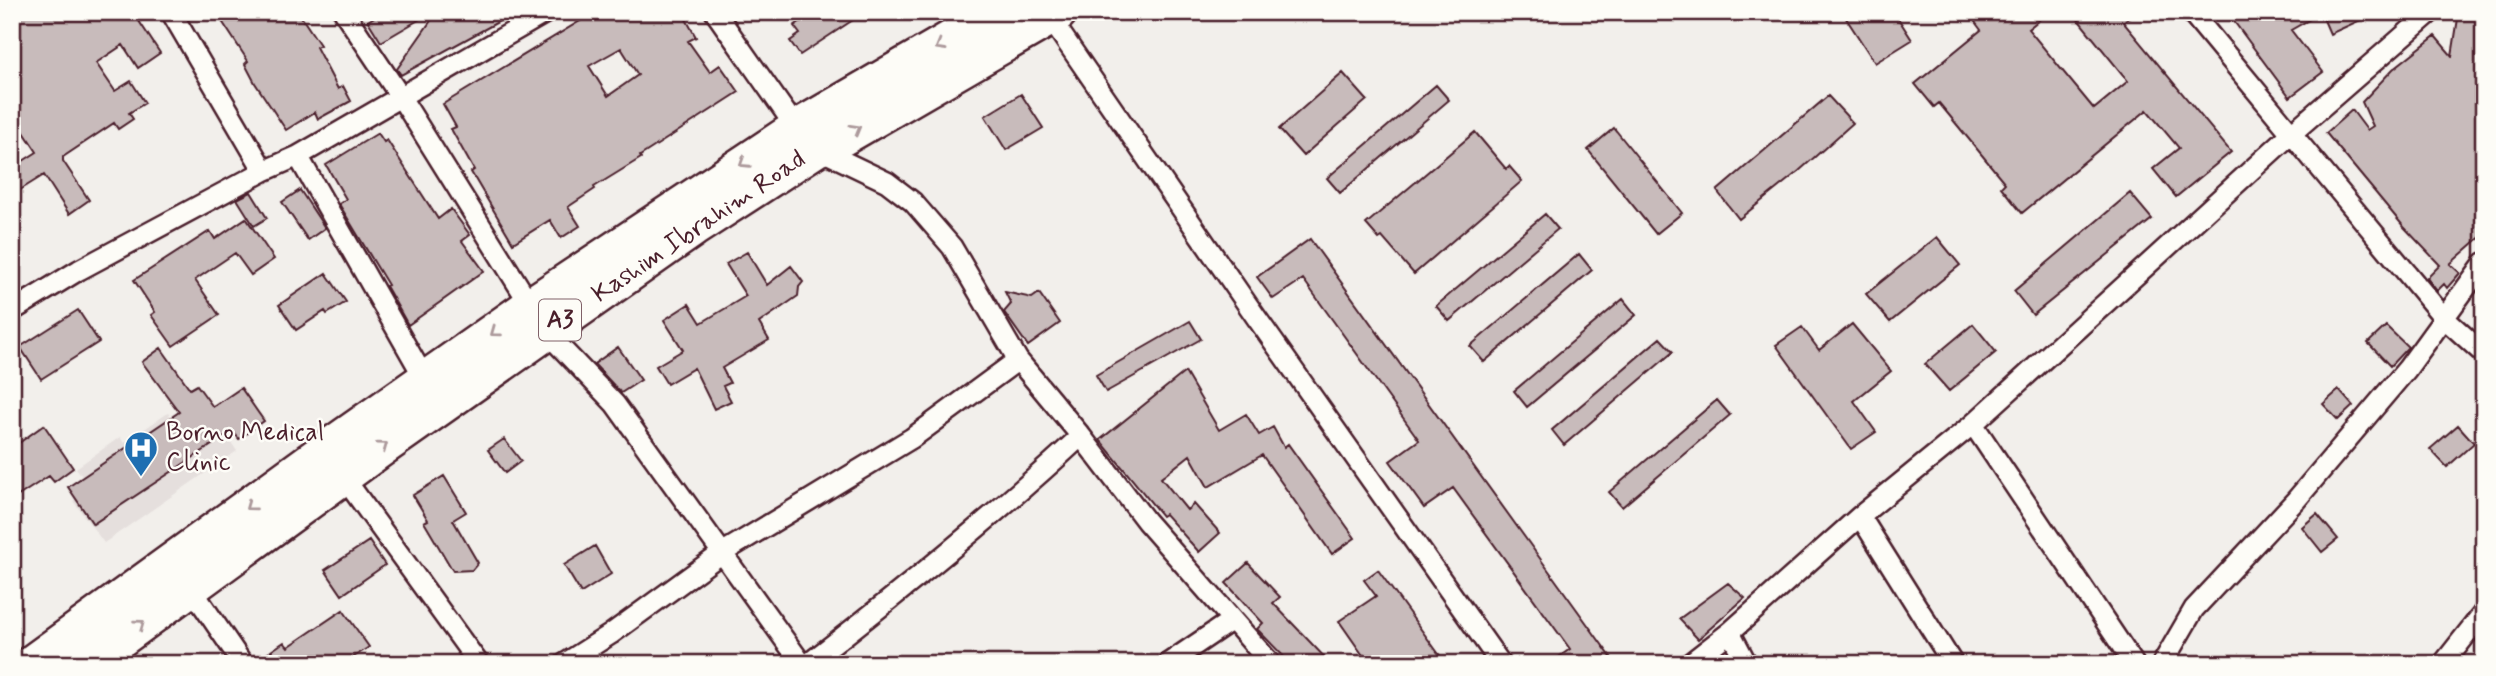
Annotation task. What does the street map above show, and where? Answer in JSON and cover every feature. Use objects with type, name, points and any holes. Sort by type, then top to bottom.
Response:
[{"type":"highway","name":"Kashim Ibrahim Road","points":[[85,664],[342,475],[538,319],[999,12]]},
{"type":"highway","name":"Kashim Ibrahim Road","points":[[807,139],[842,137],[1051,14]]},
{"type":"highway","name":"Kashim Ibrahim Road","points":[[32,664],[426,381],[538,319]]},
{"type":"street","points":[[171,12],[264,171]]},
{"type":"street","points":[[344,12],[400,96],[538,319],[615,404],[802,664]]},
{"type":"street","points":[[12,311],[79,270],[264,171],[299,156],[547,12]]},
{"type":"street","points":[[715,12],[807,139],[887,182],[913,202],[953,247],[1018,360],[1146,521],[1271,664]]},
{"type":"street","points":[[2191,12],[2444,318],[2484,354]]},
{"type":"street","points":[[1689,664],[1730,632],[1860,516],[1973,424],[2292,133],[2431,12]]},
{"type":"street","points":[[1051,14],[1256,317],[1501,664]]},
{"type":"street","points":[[299,156],[426,381]]},
{"type":"street","points":[[2162,664],[2194,610],[2296,500],[2407,369],[2484,263]]},
{"type":"street","points":[[564,664],[611,634],[722,553],[912,438],[1018,360]]},
{"type":"street","points":[[1973,424],[2134,664]]},
{"type":"street","points":[[808,664],[1001,510],[1081,436]]},
{"type":"street","points":[[342,475],[479,664]]},
{"type":"street","points":[[1860,516],[1953,664]]},
{"type":"street","points":[[191,588],[243,664]]},
{"type":"street","points":[[2443,664],[2484,612]]},
{"type":"street","points":[[1167,664],[1232,620]]},
{"type":"street","points":[[1730,632],[1747,664]]},
{"type":"shaded area","name":"Borno Medical Clinic","points":[[206,406],[237,451],[104,543],[73,501],[91,488],[76,468],[120,437],[124,443],[168,413],[178,426]]},
{"type":"building","points":[[21,12],[133,12],[160,53],[138,68],[123,45],[96,63],[115,91],[131,81],[145,103],[129,113],[133,119],[118,129],[114,123],[63,157],[89,200],[69,214],[44,175],[12,195],[12,168],[37,152],[12,114],[12,18]]},
{"type":"building","points":[[216,12],[298,12],[320,45],[316,47],[338,89],[343,86],[351,101],[318,119],[315,112],[286,130],[255,83],[245,64],[248,61]]},
{"type":"building","points":[[382,12],[432,12],[381,42],[368,21]]},
{"type":"building","points":[[437,12],[516,12],[401,75],[397,69]]},
{"type":"building","points":[[595,12],[682,12],[696,37],[688,41],[710,72],[720,65],[739,92],[640,156],[641,158],[594,187],[595,189],[568,207],[580,226],[561,238],[550,220],[513,243],[471,172],[474,170],[451,129],[456,127],[443,104]],"holes":[[[621,48],[638,75],[608,96],[589,66]]]},
{"type":"building","points":[[814,12],[865,12],[800,55],[790,41],[800,34],[794,26]]},
{"type":"building","points":[[1842,12],[1894,12],[1912,40],[1875,63]]},
{"type":"building","points":[[1987,12],[2049,12],[2028,29],[2094,109],[2128,81],[2072,12],[2136,12],[2123,22],[2231,152],[2176,197],[2153,169],[2179,148],[2147,110],[2022,213],[2001,187],[2005,183],[1939,103],[1934,107],[1915,84],[1981,30],[1975,22]]},
{"type":"building","points":[[2227,12],[2378,12],[2330,34],[2321,13],[2291,30],[2323,72],[2290,97]]},
{"type":"building","points":[[2459,12],[2484,12],[2484,204],[2476,209],[2484,218],[2484,234],[2450,264],[2460,273],[2447,288],[2444,284],[2437,291],[2427,278],[2440,265],[2404,227],[2326,133],[2352,110],[2367,130],[2373,126],[2362,102],[2393,69],[2435,36],[2452,56]]},
{"type":"building","points":[[1343,73],[1367,100],[1303,156],[1279,129]]},
{"type":"building","points":[[1436,85],[1449,100],[1340,193],[1327,178]]},
{"type":"building","points":[[1021,94],[1043,128],[1006,150],[985,116]]},
{"type":"building","points":[[1828,96],[1853,123],[1739,219],[1717,191]]},
{"type":"building","points":[[1614,128],[1682,213],[1656,234],[1588,150]]},
{"type":"building","points":[[1475,132],[1506,169],[1509,166],[1522,181],[1414,274],[1382,237],[1379,239],[1366,224]]},
{"type":"building","points":[[378,133],[384,142],[387,140],[438,219],[451,209],[470,235],[462,241],[484,271],[408,325],[386,286],[388,285],[339,204],[346,199],[326,165]]},
{"type":"building","points":[[300,190],[325,228],[308,240],[282,202]]},
{"type":"building","points":[[251,192],[267,218],[254,226],[237,199]]},
{"type":"building","points":[[2130,193],[2152,219],[2033,315],[2014,291]]},
{"type":"building","points":[[1545,214],[1558,229],[1449,321],[1436,306]]},
{"type":"building","points":[[246,218],[274,259],[251,275],[235,253],[195,280],[219,315],[173,346],[151,315],[155,312],[134,280],[210,231],[215,239]]},
{"type":"building","points":[[1937,237],[1960,265],[1890,322],[1866,294]]},
{"type":"building","points":[[1310,239],[1616,664],[1549,664],[1570,649],[1453,488],[1424,508],[1390,461],[1419,440],[1303,279],[1273,299],[1257,277]]},
{"type":"building","points":[[747,252],[767,285],[791,266],[803,282],[798,296],[759,323],[769,340],[722,368],[730,383],[723,386],[731,401],[714,409],[694,368],[667,384],[656,366],[683,350],[664,320],[689,304],[701,323],[746,296],[726,264]]},
{"type":"building","points":[[1579,254],[1592,270],[1484,362],[1470,346]]},
{"type":"building","points":[[326,273],[346,302],[327,314],[325,311],[296,330],[279,305]]},
{"type":"building","points":[[1005,292],[1032,298],[1039,293],[1060,323],[1028,346],[1004,312],[1011,304]]},
{"type":"building","points":[[1623,299],[1636,315],[1527,407],[1514,391]]},
{"type":"building","points":[[78,310],[99,342],[41,379],[20,347]]},
{"type":"building","points":[[1190,321],[1201,339],[1106,392],[1096,375]]},
{"type":"building","points":[[1852,324],[1891,371],[1854,401],[1876,432],[1851,449],[1776,345],[1802,327],[1819,350]]},
{"type":"building","points":[[1973,324],[1996,352],[1949,391],[1925,364]]},
{"type":"building","points":[[2386,326],[2408,347],[2390,366],[2368,343]]},
{"type":"building","points":[[1660,338],[1673,352],[1564,445],[1552,430]]},
{"type":"building","points":[[618,347],[641,380],[621,393],[594,364]]},
{"type":"building","name":"Borno Medical Clinic","points":[[161,348],[190,389],[197,385],[213,407],[241,388],[264,421],[239,439],[233,431],[93,524],[68,487],[179,412],[142,362]]},
{"type":"building","points":[[1185,372],[1219,430],[1246,414],[1259,435],[1273,427],[1284,447],[1288,444],[1355,538],[1332,554],[1262,455],[1208,487],[1190,455],[1161,478],[1187,510],[1194,504],[1220,533],[1199,552],[1165,514],[1162,516],[1100,440]]},
{"type":"building","points":[[2339,390],[2353,406],[2338,420],[2323,404]]},
{"type":"building","points":[[1717,400],[1730,415],[1622,507],[1609,492]]},
{"type":"building","points":[[44,425],[73,468],[54,482],[49,476],[12,500],[12,448]]},
{"type":"building","points":[[2458,425],[2474,443],[2447,467],[2430,449]]},
{"type":"building","points":[[504,439],[521,461],[505,473],[488,450]]},
{"type":"building","points":[[444,476],[466,512],[453,520],[478,563],[472,570],[453,571],[424,522],[428,520],[413,495]]},
{"type":"building","points":[[2317,514],[2338,539],[2322,552],[2302,527]]},
{"type":"building","points":[[369,541],[385,565],[342,595],[325,570]]},
{"type":"building","points":[[595,546],[611,574],[581,593],[564,565]]},
{"type":"building","points":[[1248,563],[1280,597],[1273,603],[1331,664],[1291,664],[1257,629],[1263,623],[1226,583]]},
{"type":"building","points":[[1378,570],[1446,664],[1369,664],[1339,621],[1376,596],[1364,580]]},
{"type":"building","points":[[1728,583],[1745,598],[1698,639],[1679,619]]},
{"type":"building","points":[[343,610],[369,647],[343,664],[255,664],[284,642],[288,647]]},
{"type":"place","name":"Borno Medical Clinic","points":[[141,478]]}]
